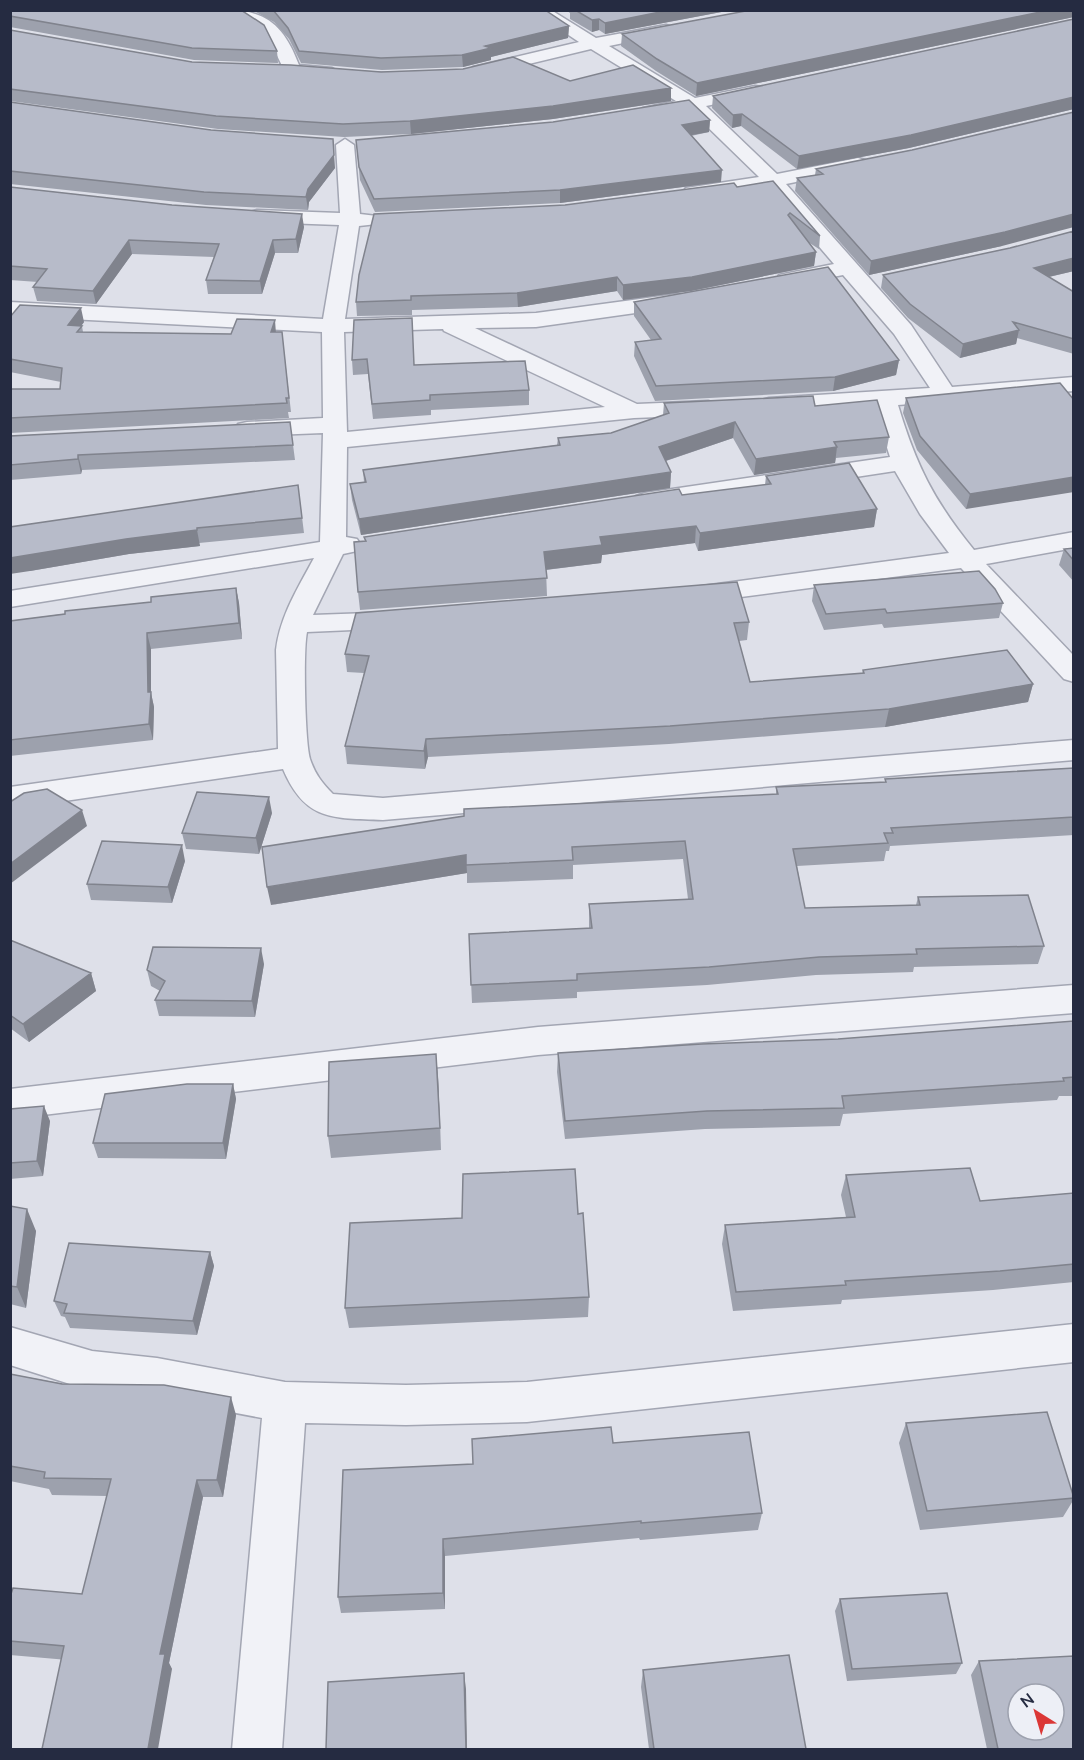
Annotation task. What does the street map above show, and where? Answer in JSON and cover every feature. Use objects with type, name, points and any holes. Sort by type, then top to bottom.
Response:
[{"type":"street","points":[[235,10],[261,21],[273,32],[283,43],[292,70]]},
{"type":"street","points":[[539,10],[591,44],[693,104],[773,181],[850,267],[903,330],[945,394]]},
{"type":"street","points":[[463,74],[591,44],[684,27]]},
{"type":"street","points":[[269,69],[348,74]]},
{"type":"street","points":[[637,114],[774,87]]},
{"type":"street","points":[[323,144],[351,144],[350,220],[333,326],[333,548],[295,624],[290,650],[294,757],[306,786],[324,802],[348,808],[383,809],[1074,750]]},
{"type":"street","points":[[680,194],[773,181],[878,161]]},
{"type":"street","points":[[243,216],[394,220]]},
{"type":"street","points":[[764,284],[850,267]]},
{"type":"street","points":[[864,284],[886,279]]},
{"type":"street","points":[[10,309],[333,326],[536,320],[702,297]]},
{"type":"street","points":[[447,324],[634,411]]},
{"type":"street","points":[[228,430],[334,433],[634,411],[884,399],[1074,384]]},
{"type":"street","points":[[884,399],[904,462],[922,497],[967,559],[1074,673]]},
{"type":"street","points":[[624,504],[904,462]]},
{"type":"street","points":[[669,597],[734,591],[967,559],[1074,540]]},
{"type":"street","points":[[10,599],[368,543]]},
{"type":"street","points":[[295,624],[425,617]]},
{"type":"street","points":[[10,798],[294,757]]},
{"type":"street","points":[[10,1104],[538,1041],[1074,999]]},
{"type":"street","points":[[10,1346],[92,1371],[157,1378],[285,1401],[406,1406],[527,1402],[1074,1343]]},
{"type":"street","points":[[257,1749],[285,1401]]},
{"type":"building","points":[[10,10],[241,10],[264,25],[277,51],[192,48],[10,16]]},
{"type":"building","points":[[273,10],[545,10],[569,26],[485,46],[491,48],[462,55],[381,58],[299,51],[288,28]]},
{"type":"building","points":[[575,10],[670,10],[605,23],[599,19],[592,20]]},
{"type":"building","points":[[751,10],[1050,10],[697,83],[622,34]]},
{"type":"building","points":[[1074,19],[1074,97],[911,135],[799,156],[742,114],[733,115],[713,96]]},
{"type":"building","points":[[10,30],[192,62],[291,65],[381,72],[463,69],[513,57],[570,81],[633,65],[671,88],[553,106],[410,121],[343,124],[216,116],[10,89]]},
{"type":"building","points":[[689,100],[710,120],[682,125],[722,170],[560,190],[374,199],[359,167],[356,140],[553,122]]},
{"type":"building","points":[[10,102],[211,130],[333,139],[334,155],[308,189],[306,197],[204,192],[10,171]]},
{"type":"building","points":[[1074,112],[1074,214],[1005,232],[871,261],[797,178],[823,174],[816,169],[912,150]]},
{"type":"building","points":[[773,181],[820,236],[790,213],[788,215],[816,252],[692,277],[623,285],[617,277],[517,293],[411,296],[411,300],[356,302],[359,275],[374,214],[565,205],[734,183],[737,187]]},
{"type":"building","points":[[10,187],[172,205],[302,214],[296,239],[273,240],[260,281],[206,280],[219,244],[129,240],[93,291],[33,287],[47,269],[10,266]]},
{"type":"building","points":[[1074,231],[1074,258],[1034,268],[1074,292],[1074,339],[1013,322],[1019,330],[963,344],[910,304],[883,275],[1010,248]]},
{"type":"building","points":[[828,267],[899,360],[835,377],[656,386],[635,342],[661,339],[634,302]]},
{"type":"building","points":[[20,305],[81,308],[68,325],[82,326],[77,332],[231,334],[237,319],[275,320],[271,332],[282,332],[289,398],[286,398],[287,403],[10,418],[10,389],[60,389],[62,368],[10,359],[10,317]]},
{"type":"building","points":[[412,318],[414,365],[525,361],[529,390],[430,395],[430,400],[372,404],[367,359],[352,360],[354,320]]},
{"type":"building","points":[[1060,383],[1074,400],[1074,477],[970,494],[920,436],[906,398]]},
{"type":"building","points":[[813,396],[815,406],[877,400],[889,437],[834,442],[837,447],[756,459],[735,422],[659,447],[671,472],[359,519],[350,484],[366,482],[363,470],[560,445],[558,438],[611,433],[669,413],[664,403]]},
{"type":"building","points":[[290,422],[293,445],[78,455],[78,459],[10,465],[10,436]]},
{"type":"building","points":[[849,463],[877,509],[700,533],[696,526],[600,537],[602,545],[544,552],[547,578],[358,592],[354,542],[366,541],[364,537],[679,489],[682,495],[771,484],[766,476]]},
{"type":"building","points":[[298,485],[302,518],[197,528],[197,530],[10,558],[10,527]]},
{"type":"building","points":[[1074,548],[1074,561],[1064,549]]},
{"type":"building","points":[[979,571],[995,589],[1003,603],[887,613],[885,609],[826,614],[814,585]]},
{"type":"building","points":[[737,582],[749,622],[734,623],[750,682],[864,673],[863,670],[1007,650],[1033,684],[889,709],[670,726],[426,739],[424,751],[345,746],[369,656],[345,654],[356,613]]},
{"type":"building","points":[[236,588],[239,623],[147,633],[148,692],[151,692],[149,724],[10,740],[10,621],[65,614],[65,611],[151,602],[151,597]]},
{"type":"building","points":[[1074,768],[1074,817],[891,828],[893,833],[884,833],[888,843],[793,849],[805,908],[920,905],[918,897],[1028,895],[1044,946],[916,949],[917,954],[819,957],[709,967],[577,974],[577,980],[471,985],[469,934],[592,928],[589,904],[693,899],[685,841],[572,847],[573,860],[466,865],[466,855],[267,887],[262,847],[464,816],[464,809],[778,794],[776,787],[886,782],[885,779]]},
{"type":"building","points":[[47,789],[82,810],[10,864],[10,802],[24,793]]},
{"type":"building","points":[[197,792],[269,797],[256,838],[182,833]]},
{"type":"building","points":[[102,841],[182,845],[168,887],[87,884]]},
{"type":"building","points":[[10,940],[91,973],[23,1024],[10,1015]]},
{"type":"building","points":[[153,947],[261,948],[252,1001],[155,1000],[165,981],[147,970]]},
{"type":"building","points":[[1074,1021],[1074,1077],[1063,1078],[1064,1081],[842,1096],[844,1108],[707,1111],[565,1121],[558,1053],[838,1039]]},
{"type":"building","points":[[436,1054],[440,1128],[328,1136],[329,1062]]},
{"type":"building","points":[[187,1084],[233,1084],[223,1143],[93,1143],[105,1094]]},
{"type":"building","points":[[44,1106],[37,1161],[10,1163],[10,1109]]},
{"type":"building","points":[[970,1168],[980,1201],[1074,1193],[1074,1264],[845,1281],[846,1285],[736,1292],[725,1225],[855,1217],[846,1175]]},
{"type":"building","points":[[575,1169],[578,1214],[583,1213],[589,1297],[345,1308],[350,1223],[462,1218],[463,1174]]},
{"type":"building","points":[[10,1206],[27,1209],[17,1287],[10,1286]]},
{"type":"building","points":[[69,1243],[210,1252],[193,1321],[64,1313],[67,1304],[54,1301]]},
{"type":"building","points":[[10,1374],[62,1384],[164,1385],[231,1397],[217,1480],[197,1480],[160,1654],[165,1654],[148,1749],[42,1749],[64,1646],[10,1641],[10,1597],[13,1588],[82,1594],[111,1479],[44,1478],[45,1472],[10,1466]]},
{"type":"building","points":[[1047,1412],[1074,1498],[927,1511],[906,1423]]},
{"type":"building","points":[[611,1427],[613,1443],[749,1432],[762,1513],[641,1523],[641,1521],[443,1539],[443,1593],[338,1597],[343,1470],[473,1464],[472,1439]]},
{"type":"building","points":[[947,1593],[962,1663],[852,1669],[840,1599]]},
{"type":"building","points":[[789,1655],[806,1749],[654,1749],[643,1670]]},
{"type":"building","points":[[1074,1656],[1074,1749],[998,1749],[979,1661]]},
{"type":"building","points":[[464,1673],[466,1749],[326,1749],[328,1682]]}]
